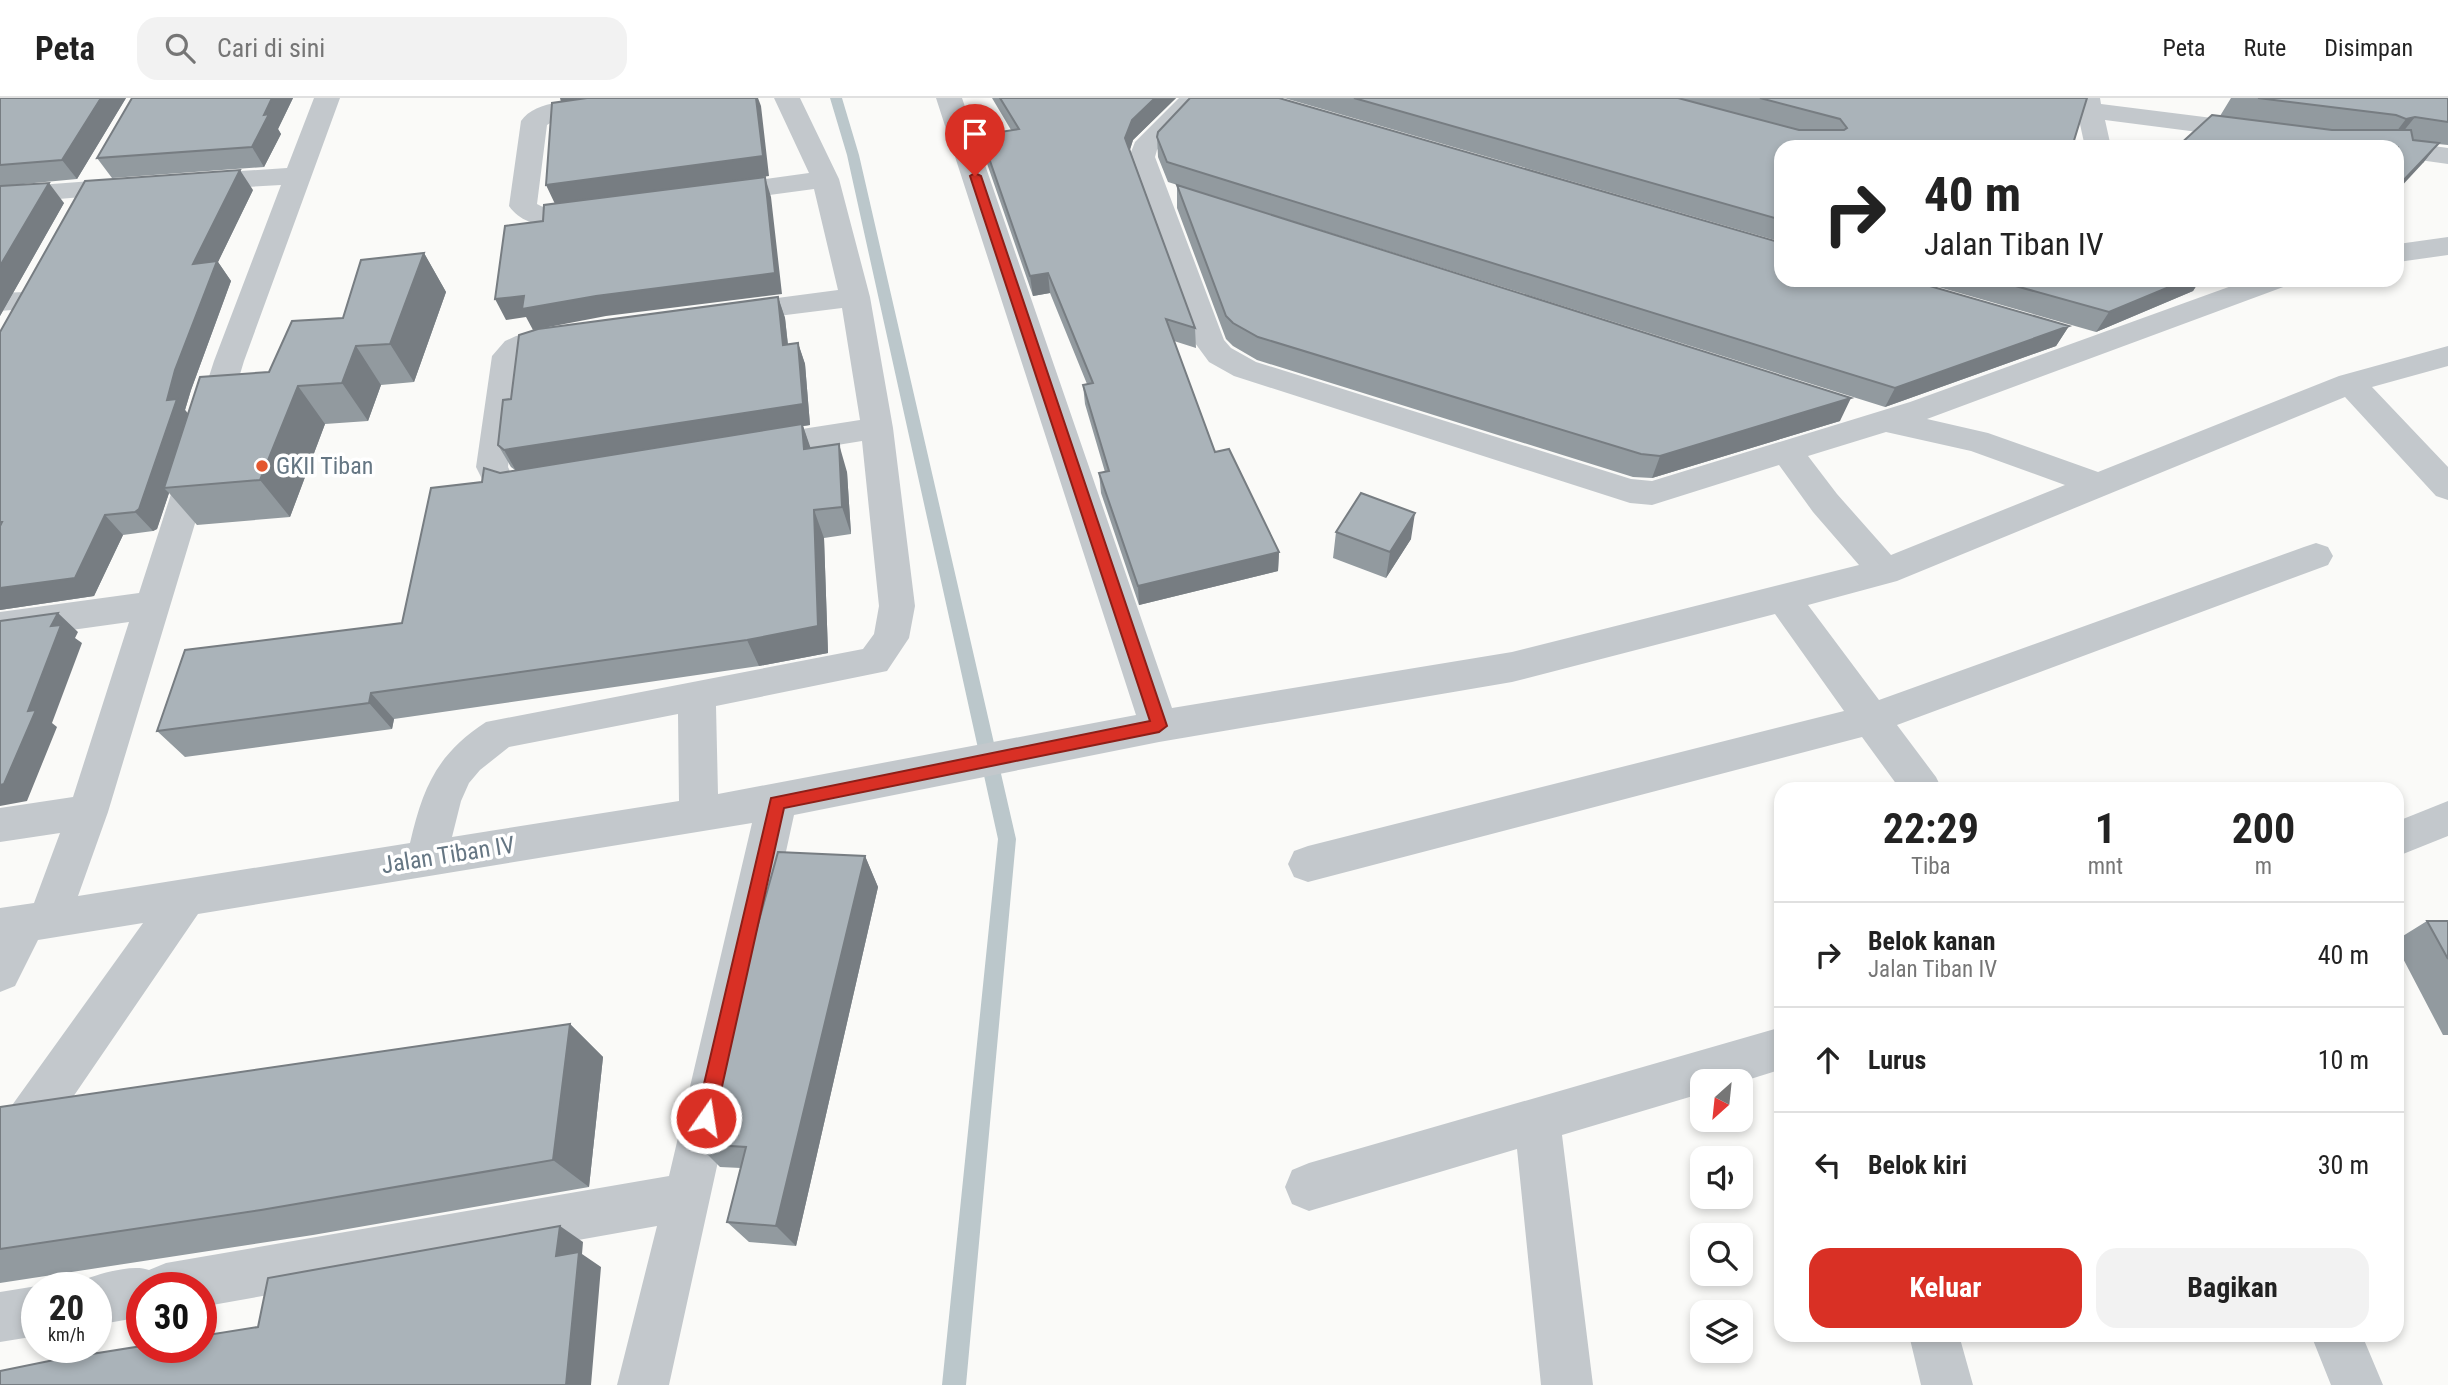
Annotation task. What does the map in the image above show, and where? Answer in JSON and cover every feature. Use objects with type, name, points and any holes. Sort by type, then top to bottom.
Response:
[{"type":"street","points":[[0,972],[25,922],[88,812],[229,361],[327,98]]},
{"type":"street","points":[[618,208],[545,216],[527,211],[523,206],[534,121],[548,113],[659,98]]},
{"type":"street","points":[[426,858],[442,793],[455,769],[474,748],[500,733],[874,661],[891,638],[897,606],[877,428],[855,297],[825,179],[787,98]]},
{"type":"street","points":[[949,98],[1159,726]]},
{"type":"street","points":[[1193,98],[1143,148],[1142,157],[1210,343],[1220,355],[1245,369],[1630,491],[1652,493],[1881,420],[1921,410],[2257,287]]},
{"type":"street","points":[[2040,98],[2274,134]]},
{"type":"street","points":[[2087,104],[2096,140]]},
{"type":"street","points":[[2404,150],[2448,156]]},
{"type":"street","points":[[0,196],[296,176]]},
{"type":"street","points":[[687,198],[825,179]]},
{"type":"street","points":[[1153,189],[1193,202]]},
{"type":"street","points":[[2404,252],[2448,246]]},
{"type":"street","points":[[10,331],[21,294]]},
{"type":"street","points":[[703,316],[855,297]]},
{"type":"street","points":[[566,477],[516,485],[499,481],[492,467],[504,363],[516,348],[527,343],[593,331]]},
{"type":"street","points":[[2056,334],[2095,345]]},
{"type":"street","name":"Jalan Tiban IV","points":[[25,922],[184,899],[777,803],[1159,726],[1512,667],[1885,572],[2350,383],[2448,355]]},
{"type":"street","points":[[2350,383],[2448,488]]},
{"type":"street","points":[[1842,408],[1881,420],[1977,441],[2099,485]]},
{"type":"street","points":[[727,452],[877,428]]},
{"type":"street","points":[[1787,452],[1825,503],[1885,572]]},
{"type":"street","points":[[1308,864],[1871,719],[2316,556]]},
{"type":"street","points":[[1782,597],[1917,782]]},
{"type":"street","points":[[0,626],[154,605]]},
{"type":"street","points":[[697,694],[699,815]]},
{"type":"street","points":[[642,1385],[688,1197],[777,803]]},
{"type":"street","points":[[0,825],[88,812]]},
{"type":"street","points":[[2404,836],[2448,818]]},
{"type":"street","points":[[0,1162],[184,899]]},
{"type":"street","points":[[1309,1187],[1774,1050]]},
{"type":"street","points":[[1537,1119],[1567,1385]]},
{"type":"street","points":[[217,1279],[688,1197]]},
{"type":"street","points":[[0,1317],[21,1314]]},
{"type":"street","points":[[1936,1342],[1947,1385]]},
{"type":"street","points":[[2339,1342],[2357,1385]]},
{"type":"building","points":[[0,98],[101,98],[62,160],[0,165]]},
{"type":"building","points":[[132,98],[272,98],[264,115],[269,114],[252,147],[97,158]]},
{"type":"building","points":[[587,98],[756,98],[763,156],[546,185],[552,103]]},
{"type":"building","points":[[1000,98],[1155,98],[1132,120],[1125,138],[1195,328],[1166,319],[1215,452],[1229,449],[1279,552],[1138,586],[1099,473],[1109,471],[1083,385],[1093,383],[1048,273],[1030,276],[981,135],[1019,129]]},
{"type":"building","points":[[1190,98],[1279,98],[1774,241],[1774,287],[1933,287],[2069,326],[1895,388],[1167,162],[1157,137],[1158,132]]},
{"type":"building","points":[[1354,98],[1678,98],[1799,130],[1844,130],[1847,128],[1840,119],[1760,98],[2087,98],[2074,140],[1774,140],[1774,218]]},
{"type":"building","points":[[2258,98],[2448,98],[2448,122],[2415,117],[2406,119],[2396,115]]},
{"type":"building","points":[[2212,115],[2332,130],[2411,130],[2413,140],[2439,143],[2404,180],[2404,140],[2185,140]]},
{"type":"building","points":[[240,170],[193,264],[217,261],[175,370],[167,400],[177,399],[139,509],[135,512],[105,515],[75,578],[0,588],[0,332],[85,181]]},
{"type":"building","points":[[765,177],[775,273],[596,296],[522,309],[524,296],[495,299],[505,226],[543,221],[544,205]]},
{"type":"building","points":[[49,183],[0,266],[0,186]]},
{"type":"building","points":[[1177,185],[1851,398],[1660,456],[1641,454],[1258,337],[1226,316]]},
{"type":"building","points":[[424,253],[390,344],[356,346],[342,383],[298,386],[260,480],[164,488],[200,377],[269,372],[292,321],[343,318],[361,260]]},
{"type":"building","points":[[2019,287],[2169,287],[2109,312]]},
{"type":"building","points":[[778,297],[783,345],[798,343],[803,404],[504,450],[498,445],[503,400],[511,399],[519,335],[538,329]]},
{"type":"building","points":[[802,424],[804,449],[839,444],[842,507],[814,510],[818,626],[747,640],[371,693],[369,703],[157,731],[185,650],[402,623],[431,488],[482,482],[484,468],[500,473]]},
{"type":"building","points":[[1361,493],[1415,513],[1390,552],[1336,532]]},
{"type":"building","points":[[58,613],[51,626],[61,625],[28,711],[36,710],[4,784],[0,785],[0,621]]},
{"type":"building","points":[[778,852],[865,856],[776,1226],[727,1222],[746,1147],[697,1144]]},
{"type":"building","points":[[2427,921],[2448,921],[2448,959]]},
{"type":"building","points":[[570,1024],[553,1160],[261,1210],[0,1249],[0,1107]]},
{"type":"building","points":[[560,1226],[556,1256],[579,1252],[566,1385],[0,1385],[0,1371],[39,1363],[112,1363],[112,1351],[126,1349],[126,1363],[217,1363],[217,1333],[258,1327],[268,1278]]},
{"type":"waterway","points":[[836,98],[853,155],[1007,839],[954,1385]]},
{"type":"place","name":"GKII Tiban","points":[[262,466]]},
{"type":"route","points":[[706,1118],[777,803],[1159,726],[975,176]]}]
